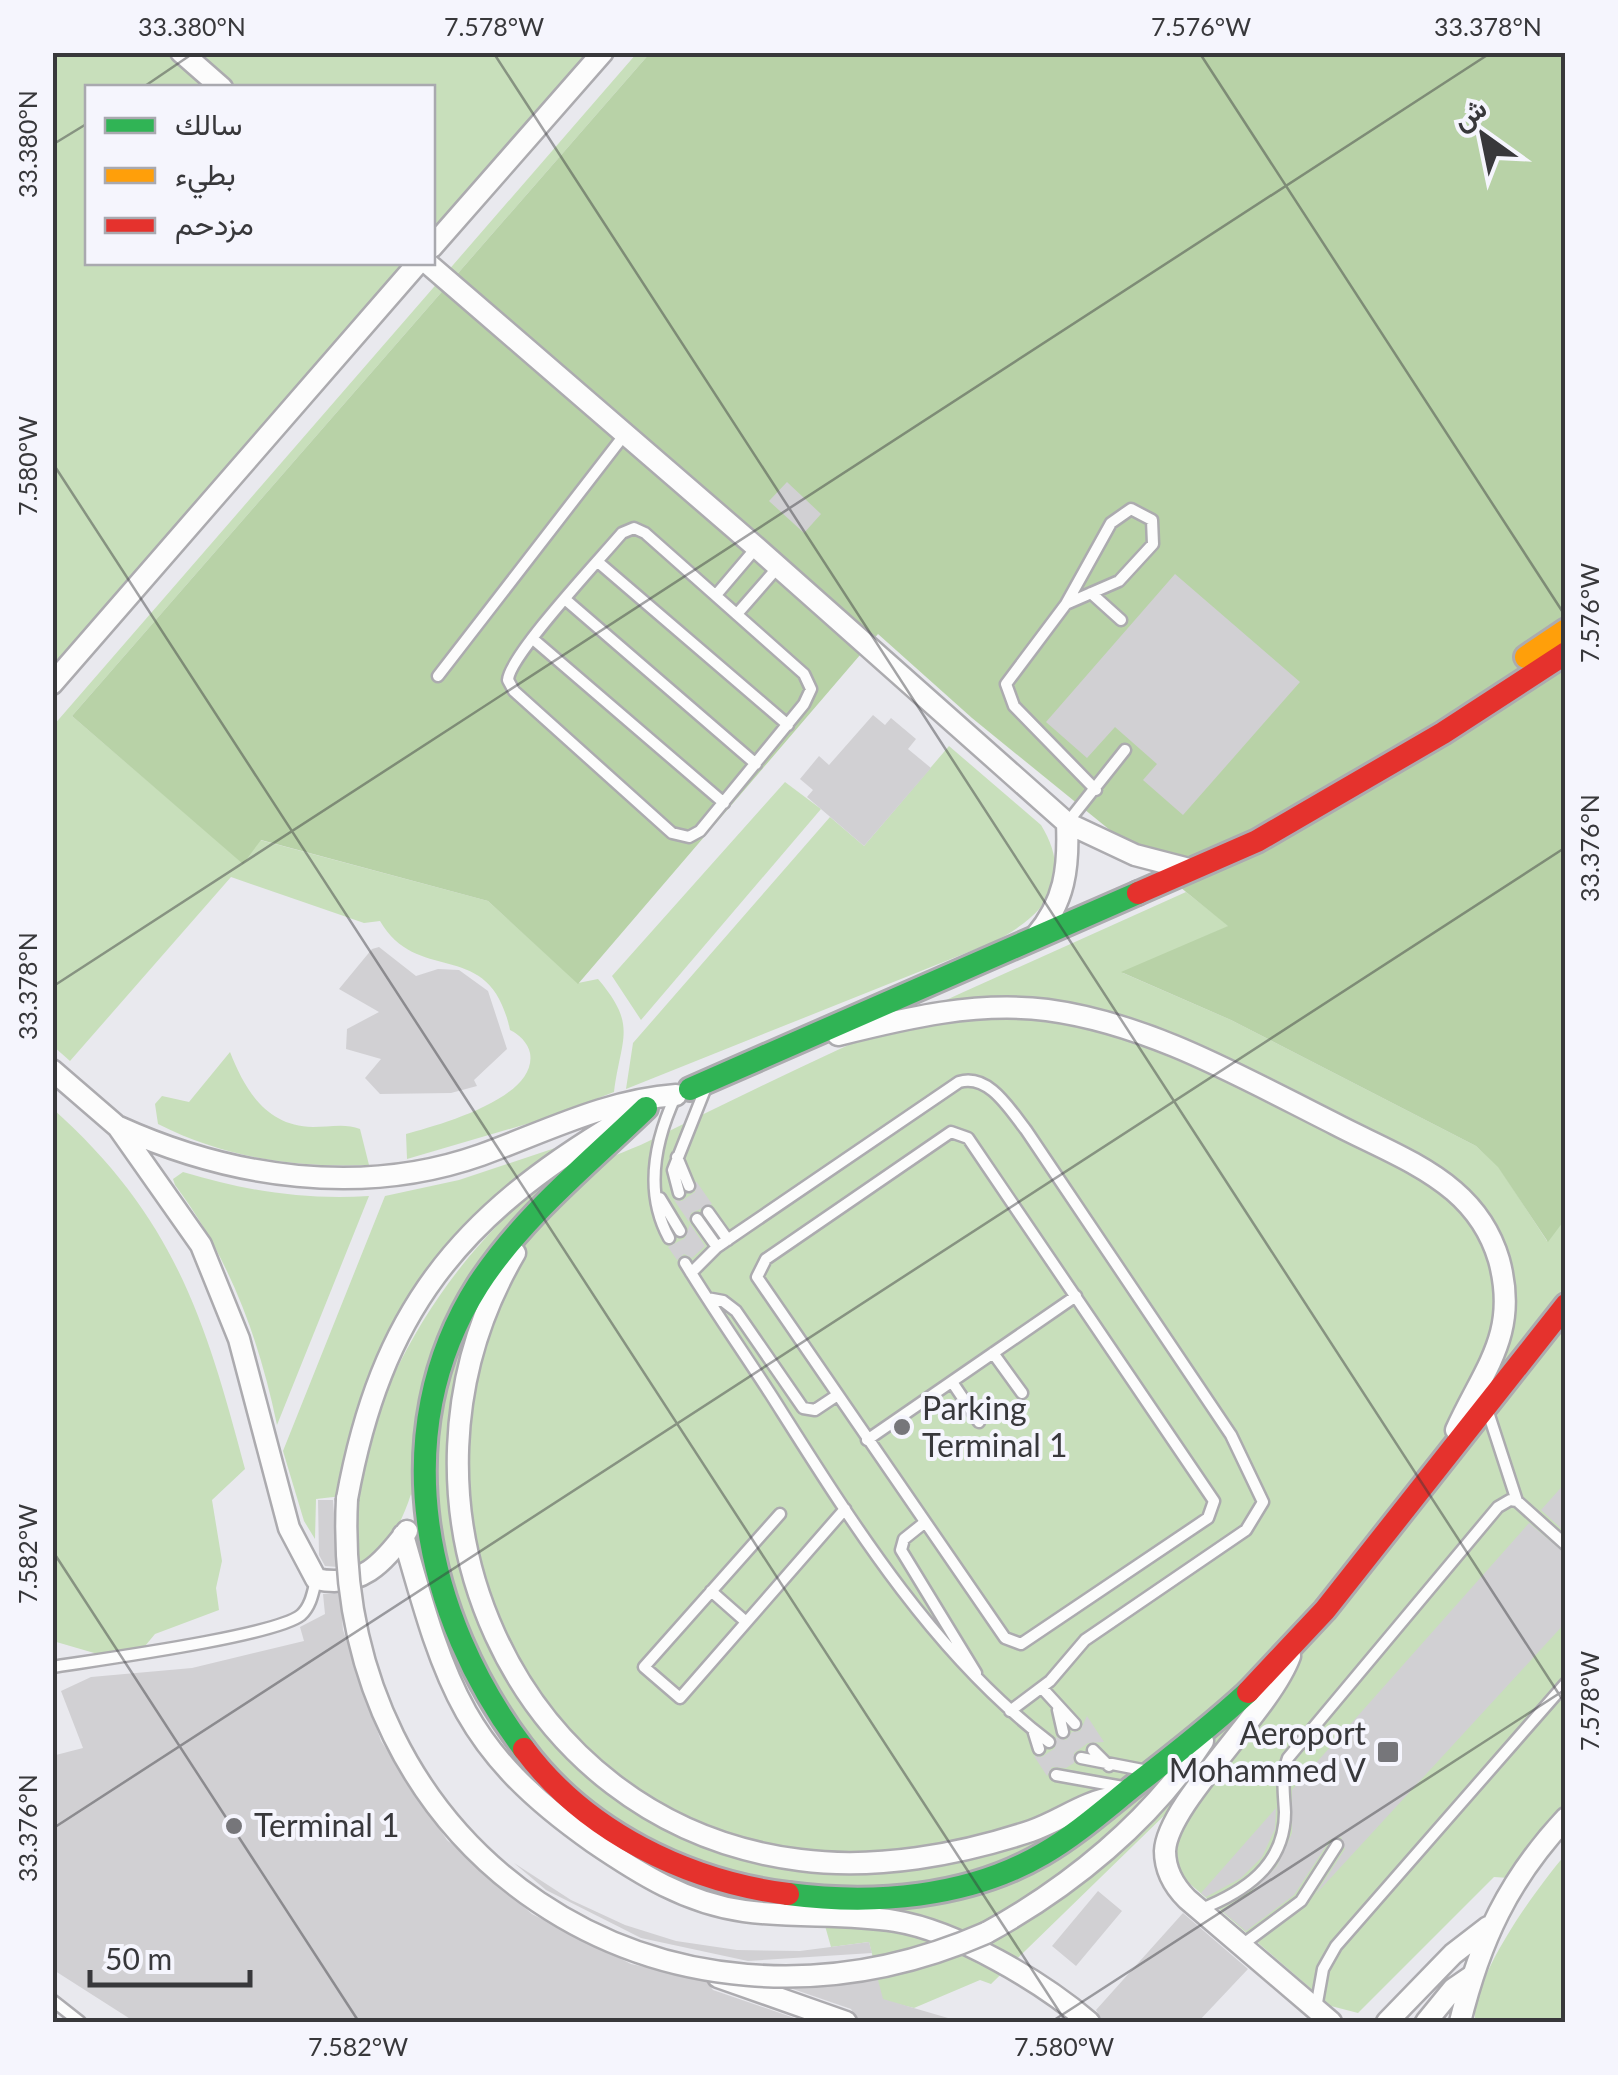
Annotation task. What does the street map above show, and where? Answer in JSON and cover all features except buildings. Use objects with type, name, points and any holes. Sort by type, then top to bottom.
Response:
[{"type":"street","points":[[181,52],[219,85]]},
{"type":"street","points":[[435,244],[603,52]]},
{"type":"street","points":[[52,684],[419,265]]},
{"type":"street","points":[[426,265],[778,566],[1067,823],[1135,855],[1190,870]]},
{"type":"street","points":[[1257,841],[1286,811],[1566,630]]},
{"type":"street","points":[[846,2022],[718,1977],[642,1959],[561,1922],[493,1873],[436,1813],[392,1742],[359,1652],[346,1582],[347,1499],[377,1380],[412,1306],[491,1212],[522,1186],[646,1108],[1257,841],[1444,733],[1566,653]]},
{"type":"street","points":[[1033,940],[1062,896],[1068,870],[1067,823]]},
{"type":"street","points":[[780,1050],[906,1018],[986,1008],[1045,1010],[1094,1019],[1141,1032],[1227,1070],[1435,1176],[1472,1209],[1484,1226],[1499,1262],[1505,1304],[1504,1326],[1490,1370],[1441,1464]]},
{"type":"street","points":[[52,1070],[118,1127],[183,1216],[216,1275],[240,1340],[290,1528],[316,1579],[347,1581],[362,1576],[386,1560],[403,1535],[423,1516]]},
{"type":"street","points":[[118,1127],[204,1160],[248,1170],[358,1177],[447,1164],[621,1101],[692,1088]]},
{"type":"street","points":[[643,1862],[564,1793],[496,1712],[448,1618],[423,1516],[426,1433],[444,1350],[484,1276],[539,1213],[646,1108]]},
{"type":"street","points":[[539,1213],[497,1286],[476,1342],[460,1404],[457,1483],[468,1554],[492,1628],[528,1695],[569,1749],[615,1788],[672,1821],[729,1845],[800,1860],[876,1861],[940,1854],[1003,1840],[1096,1801],[1127,1793]]},
{"type":"street","points":[[841,1907],[996,1876],[1065,1842],[1154,1772],[1292,1649],[1565,1307]]},
{"type":"street","points":[[403,1535],[444,1673],[483,1741],[548,1810],[643,1862],[906,1924],[1004,1964],[1045,1986],[1089,2022]]},
{"type":"street","points":[[1292,1649],[1274,1688],[1171,1828],[1167,1867],[1178,1890],[1199,1910],[1324,2016]]},
{"type":"street","points":[[718,1977],[782,1982],[846,1978],[922,1960],[986,1933],[1047,1896],[1102,1852],[1176,1776],[1217,1719]]},
{"type":"street","points":[[1460,2022],[1489,1926],[1516,1880],[1566,1818]]},
{"type":"street","points":[[1387,2022],[1444,1962],[1489,1926]]},
{"type":"street","points":[[1426,2022],[1472,1976]]},
{"type":"street","points":[[1438,2022],[1472,1976]]},
{"type":"lane","points":[[438,676],[625,433]]},
{"type":"lane","points":[[1066,604],[1119,580],[1144,558],[1156,532],[1142,512],[1130,510],[1111,523],[1066,604],[1009,676],[1006,692],[1014,706],[1096,790]]},
{"type":"lane","points":[[628,529],[640,530],[809,681],[809,698],[695,835],[683,838],[672,832],[510,686],[510,667],[598,562],[628,529]]},
{"type":"lane","points":[[716,594],[756,547]]},
{"type":"lane","points":[[598,562],[788,725]]},
{"type":"lane","points":[[737,614],[778,566]]},
{"type":"lane","points":[[1091,593],[1120,620]]},
{"type":"lane","points":[[566,600],[756,764]]},
{"type":"lane","points":[[533,640],[724,803]]},
{"type":"lane","points":[[1067,823],[1125,750]]},
{"type":"lane","points":[[1010,1711],[1042,1688],[1084,1640],[1246,1530],[1263,1502],[1231,1435],[1026,1130],[988,1087],[963,1080],[688,1268],[845,1509],[940,1636],[1010,1711],[1034,1732],[1044,1746]]},
{"type":"lane","points":[[684,1189],[677,1156],[692,1088]]},
{"type":"lane","points":[[669,1238],[660,1216],[657,1193],[657,1144],[692,1088]]},
{"type":"lane","points":[[951,1132],[968,1138],[1076,1296],[1212,1496],[1212,1513],[1027,1642],[1015,1645],[1005,1638],[836,1396],[760,1282],[758,1270],[766,1259],[951,1132]]},
{"type":"lane","points":[[657,1193],[680,1231]]},
{"type":"lane","points":[[708,1212],[728,1240]]},
{"type":"lane","points":[[697,1219],[717,1248]]},
{"type":"lane","points":[[868,1440],[1076,1296]]},
{"type":"lane","points":[[707,1298],[724,1301],[736,1312],[803,1408],[821,1408],[836,1396]]},
{"type":"lane","points":[[994,1353],[1022,1394]]},
{"type":"lane","points":[[952,1382],[979,1422]]},
{"type":"lane","points":[[1486,1406],[1518,1501],[1566,1544]]},
{"type":"lane","points":[[1199,1910],[1238,1894],[1266,1868],[1282,1834],[1282,1781],[1288,1758],[1498,1507],[1510,1500],[1518,1501]]},
{"type":"lane","points":[[780,1514],[644,1667],[680,1698],[845,1509]]},
{"type":"lane","points":[[924,1524],[904,1538],[901,1550],[976,1674]]},
{"type":"lane","points":[[52,1668],[185,1645],[293,1620],[308,1607],[316,1579]]},
{"type":"lane","points":[[710,1591],[745,1621]]},
{"type":"lane","points":[[1324,2016],[1323,1969],[1336,1946],[1566,1683]]},
{"type":"lane","points":[[1042,1688],[1058,1710],[1075,1724]]},
{"type":"lane","points":[[1058,1710],[1063,1732]]},
{"type":"lane","points":[[1092,1750],[1109,1766]]},
{"type":"lane","points":[[1081,1758],[1154,1772]]},
{"type":"lane","points":[[1061,1771],[1084,1782],[1127,1793]]},
{"type":"lane","points":[[1242,1946],[1290,1912],[1337,1845]]},
{"type":"lane","points":[[52,2000],[80,2022]]},
{"type":"green space","points":[[53,53],[597,53],[435,241],[435,85],[85,85],[85,265],[414,265],[53,684]]},
{"type":"green space","points":[[637,53],[650,53],[72,716],[243,863],[260,840],[488,901],[578,983],[598,979],[610,995],[624,1032],[614,1092],[547,1118],[407,1159],[406,1134],[483,1107],[519,1083],[528,1069],[529,1049],[510,1030],[500,1001],[487,982],[470,971],[414,953],[396,941],[380,921],[364,923],[231,877],[70,1061],[53,1046],[53,726]]},
{"type":"green space","points":[[650,53],[1565,53],[1566,1218],[1548,1242],[1498,1167],[1476,1146],[1231,1020],[1121,972],[1228,926],[972,718],[878,634],[578,984],[488,901],[261,840],[243,864],[72,716]]},
{"type":"green space","points":[[949,746],[1041,825],[1055,864],[1054,881],[1038,910],[991,943],[626,1089],[633,1043],[830,817],[864,846]]},
{"type":"green space","points":[[785,782],[821,809],[641,1020],[612,976]]},
{"type":"green space","points":[[1186,892],[1229,926],[1123,973],[1231,1020],[1476,1146],[1498,1166],[1547,1241],[1565,1218],[1565,1826],[1524,1879],[1494,1877],[1358,2013],[1331,2006],[1182,1877],[1169,1862],[1173,1807],[991,1984],[980,1980],[914,2008],[826,1987],[878,1978],[869,1942],[831,1947],[822,1915],[725,1869],[658,1845],[559,1780],[487,1681],[411,1494],[392,1534],[378,1551],[359,1563],[356,1495],[377,1415],[414,1336],[438,1298],[492,1231],[535,1192]]},
{"type":"green space","points":[[230,1052],[250,1092],[270,1113],[297,1125],[360,1129],[369,1165],[314,1165],[235,1153],[158,1124],[155,1104],[162,1096],[189,1102]]},
{"type":"green space","points":[[52,1108],[128,1189],[179,1273],[215,1364],[245,1469],[212,1500],[222,1561],[216,1588],[219,1610],[155,1634],[145,1646],[101,1655],[53,1641]]},
{"type":"green space","points":[[558,1147],[480,1211],[424,1276],[387,1342],[373,1377],[342,1496],[316,1499],[315,1539],[304,1521],[283,1451],[385,1196],[459,1180]]},
{"type":"green space","points":[[183,1172],[275,1193],[369,1196],[277,1425],[261,1361],[239,1299],[211,1241],[175,1185],[173,1179]]},
{"type":"green space","points":[[1565,1855],[1565,2022],[1475,2022],[1483,1982],[1494,1959],[1538,1889]]},
{"type":"traffic: fast","points":[[690,1089],[1138,893]]},
{"type":"traffic: fast","points":[[524,1749],[489,1697],[461,1642],[441,1583],[428,1523],[425,1462],[431,1401],[449,1342],[495,1260],[557,1192],[646,1108]]},
{"type":"traffic: fast","points":[[788,1894],[853,1899],[919,1895],[1014,1869],[1079,1830],[1248,1692]]},
{"type":"traffic: slow","points":[[1526,657],[1566,630]]},
{"type":"traffic: jam","points":[[1138,893],[1257,841],[1443,733],[1566,653]]},
{"type":"traffic: jam","points":[[1248,1692],[1325,1610],[1566,1305]]},
{"type":"traffic: jam","points":[[524,1749],[577,1805],[641,1848],[713,1878],[788,1894]]},
{"type":"place","name":"Parking Terminal 1","points":[[902,1427]]},
{"type":"place","name":"Aeroport Mohammed V","points":[[1388,1752]]},
{"type":"place","name":"Terminal 1","points":[[234,1826]]}]
